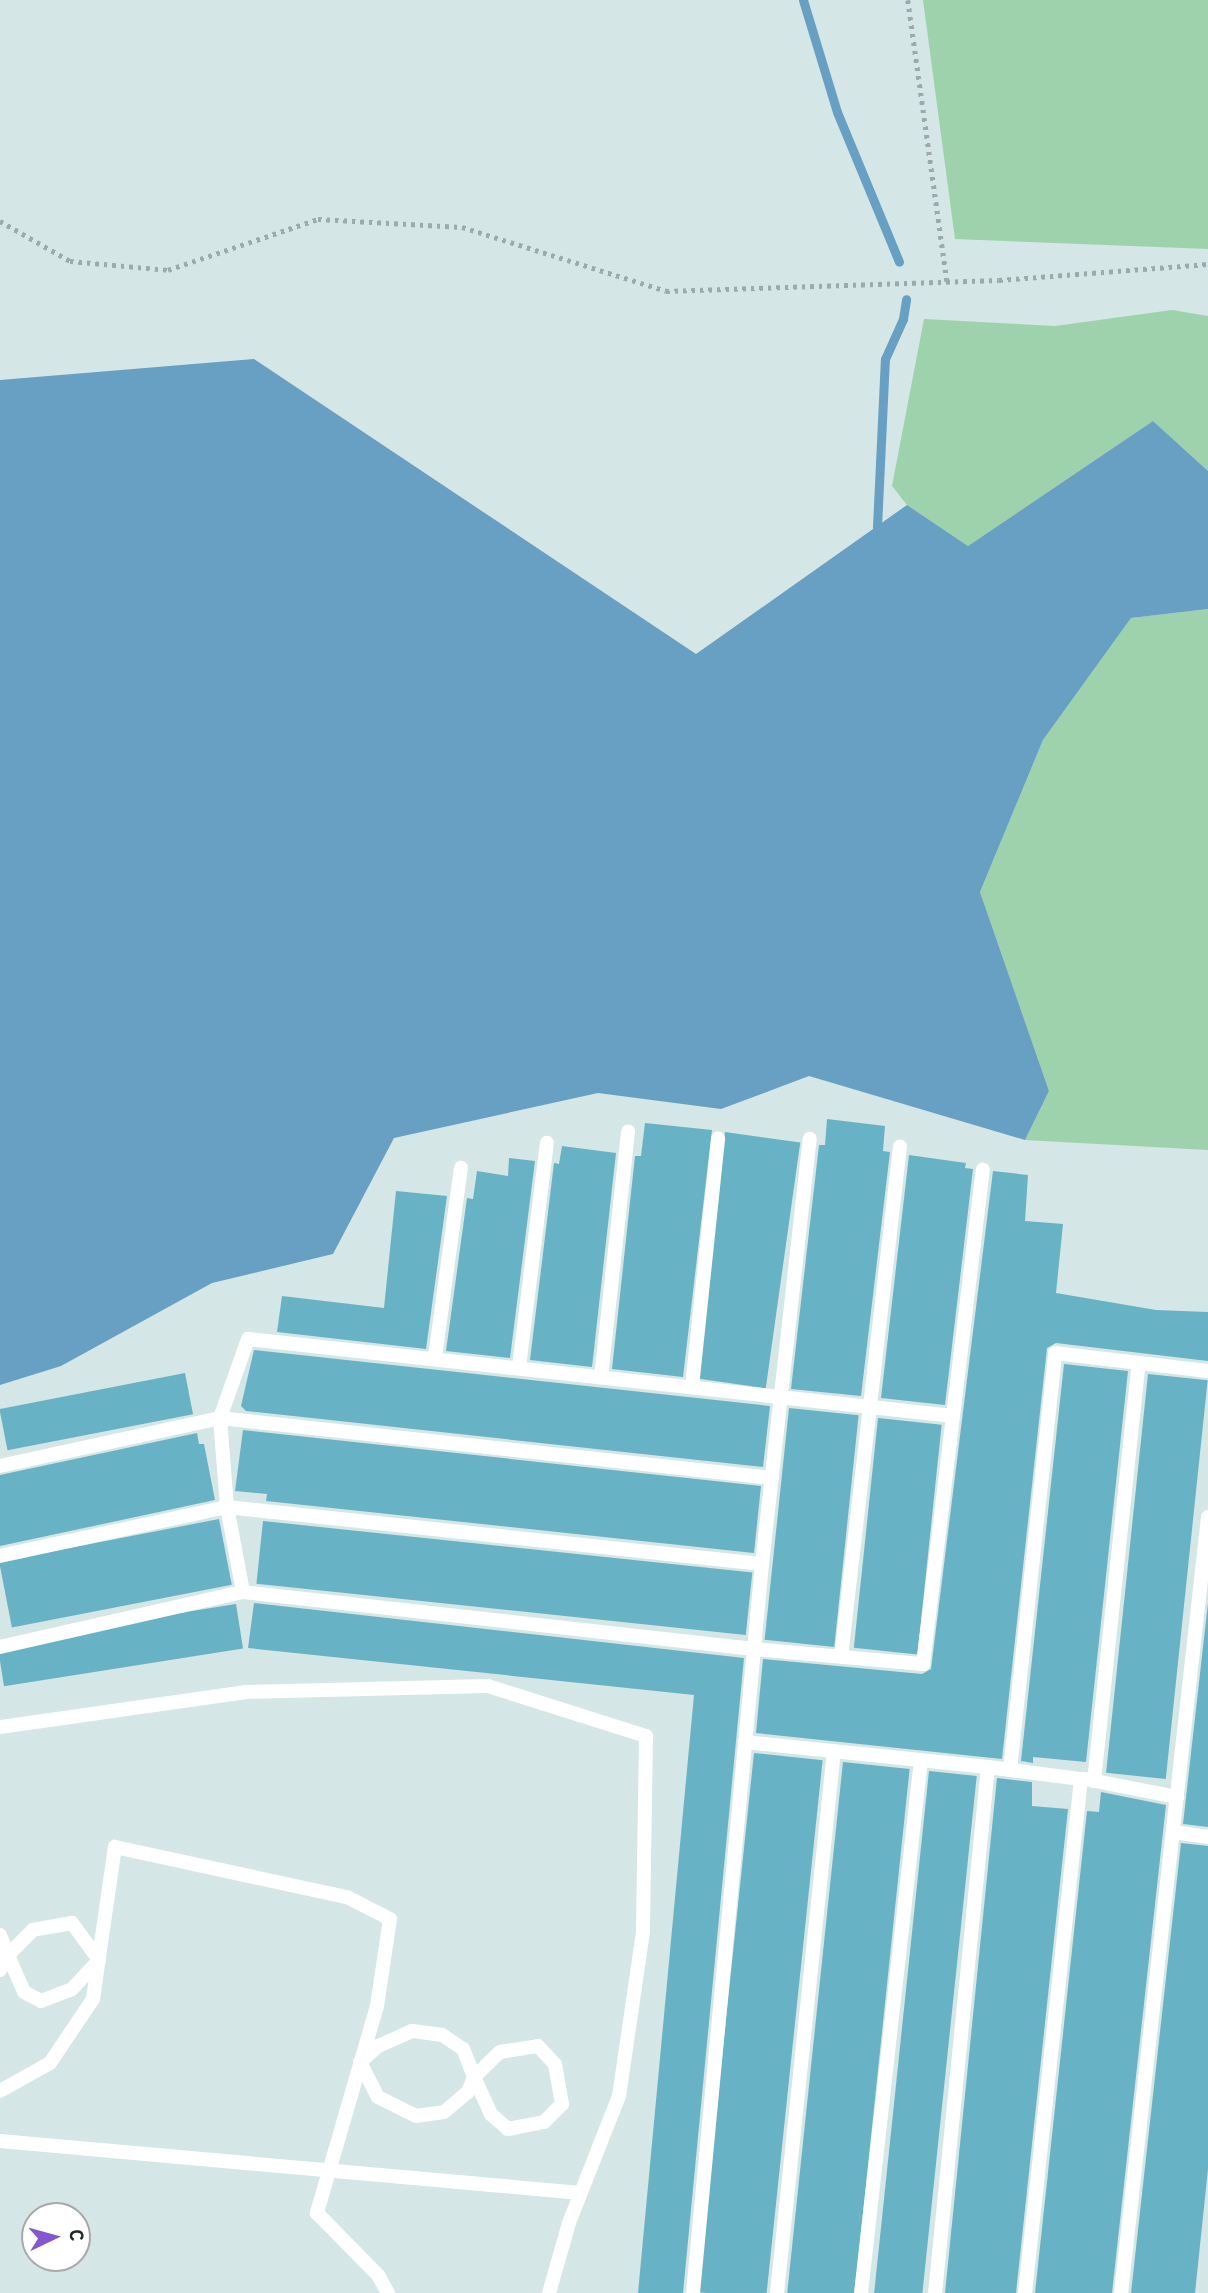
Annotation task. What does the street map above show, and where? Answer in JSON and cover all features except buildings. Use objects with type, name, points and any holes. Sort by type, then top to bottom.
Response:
[{"type":"lane","points":[[601,1377],[628,1131]]},
{"type":"lane","points":[[692,1387],[718,1138]]},
{"type":"lane","points":[[692,2293],[762,1564],[810,1139]]},
{"type":"lane","points":[[519,1367],[547,1143]]},
{"type":"lane","points":[[841,1657],[900,1146]]},
{"type":"lane","points":[[435,1357],[461,1168]]},
{"type":"lane","points":[[0,1647],[243,1592],[754,1649],[923,1664],[983,1170]]},
{"type":"lane","points":[[243,1592],[227,1507],[220,1418],[248,1339],[435,1357],[953,1416]]},
{"type":"lane","points":[[1010,1770],[1055,1353],[1208,1371]]},
{"type":"lane","points":[[1025,2293],[1139,1363]]},
{"type":"lane","points":[[0,1466],[220,1418],[772,1478]]},
{"type":"lane","points":[[0,1556],[227,1507],[762,1564]]},
{"type":"lane","points":[[1121,2293],[1208,1517]]},
{"type":"lane","points":[[0,1727],[245,1692],[488,1686],[646,1736],[643,1932],[620,2096],[581,2193],[550,2293]]},
{"type":"lane","points":[[745,1742],[988,1767],[1087,1780],[1177,1797]]},
{"type":"lane","points":[[777,2293],[835,1751]]},
{"type":"lane","points":[[861,2293],[921,1760]]},
{"type":"lane","points":[[935,2293],[988,1767]]},
{"type":"lane","points":[[1173,1832],[1208,1837]]},
{"type":"lane","points":[[0,2091],[50,2063],[93,1999],[115,1847],[347,1897],[390,1919],[377,2006],[317,2213],[378,2275],[388,2293]]},
{"type":"lane","points":[[0,1970],[8,1955],[33,1930],[72,1923],[99,1960]]},
{"type":"lane","points":[[0,1935],[24,1992],[41,2001],[72,1989],[99,1960]]},
{"type":"lane","points":[[360,2062],[378,2046],[412,2031],[442,2035],[463,2049],[474,2077],[491,2114],[508,2129],[544,2122],[562,2104],[555,2064],[538,2046],[500,2052],[474,2077],[468,2092],[444,2112],[416,2116],[378,2097],[360,2062]]},
{"type":"lane","points":[[0,2141],[328,2168],[581,2193]]},
{"type":"path","points":[[908,0],[947,281]]},
{"type":"path","points":[[0,221],[70,261],[167,270],[318,219],[462,227],[666,291],[947,281],[1208,264]]},
{"type":"green space","points":[[923,0],[1208,0],[1208,249],[955,239]]},
{"type":"green space","points":[[1172,310],[1208,316],[1208,471],[1153,421],[968,546],[907,505],[892,486],[924,319],[1055,326]]},
{"type":"green space","points":[[1208,609],[1208,1150],[1025,1140],[1049,1091],[980,892],[1043,740],[1131,618]]},
{"type":"water","points":[[254,359],[696,654],[907,505],[968,546],[1153,421],[1208,471],[1208,609],[1131,618],[1043,740],[980,892],[1049,1091],[1025,1140],[809,1076],[721,1109],[598,1093],[394,1138],[333,1254],[212,1283],[61,1366],[0,1385],[0,380]]},
{"type":"waterway","points":[[803,0],[837,112],[899,262]]},
{"type":"waterway","points":[[877,527],[885,359],[903,319],[906,299]]}]
